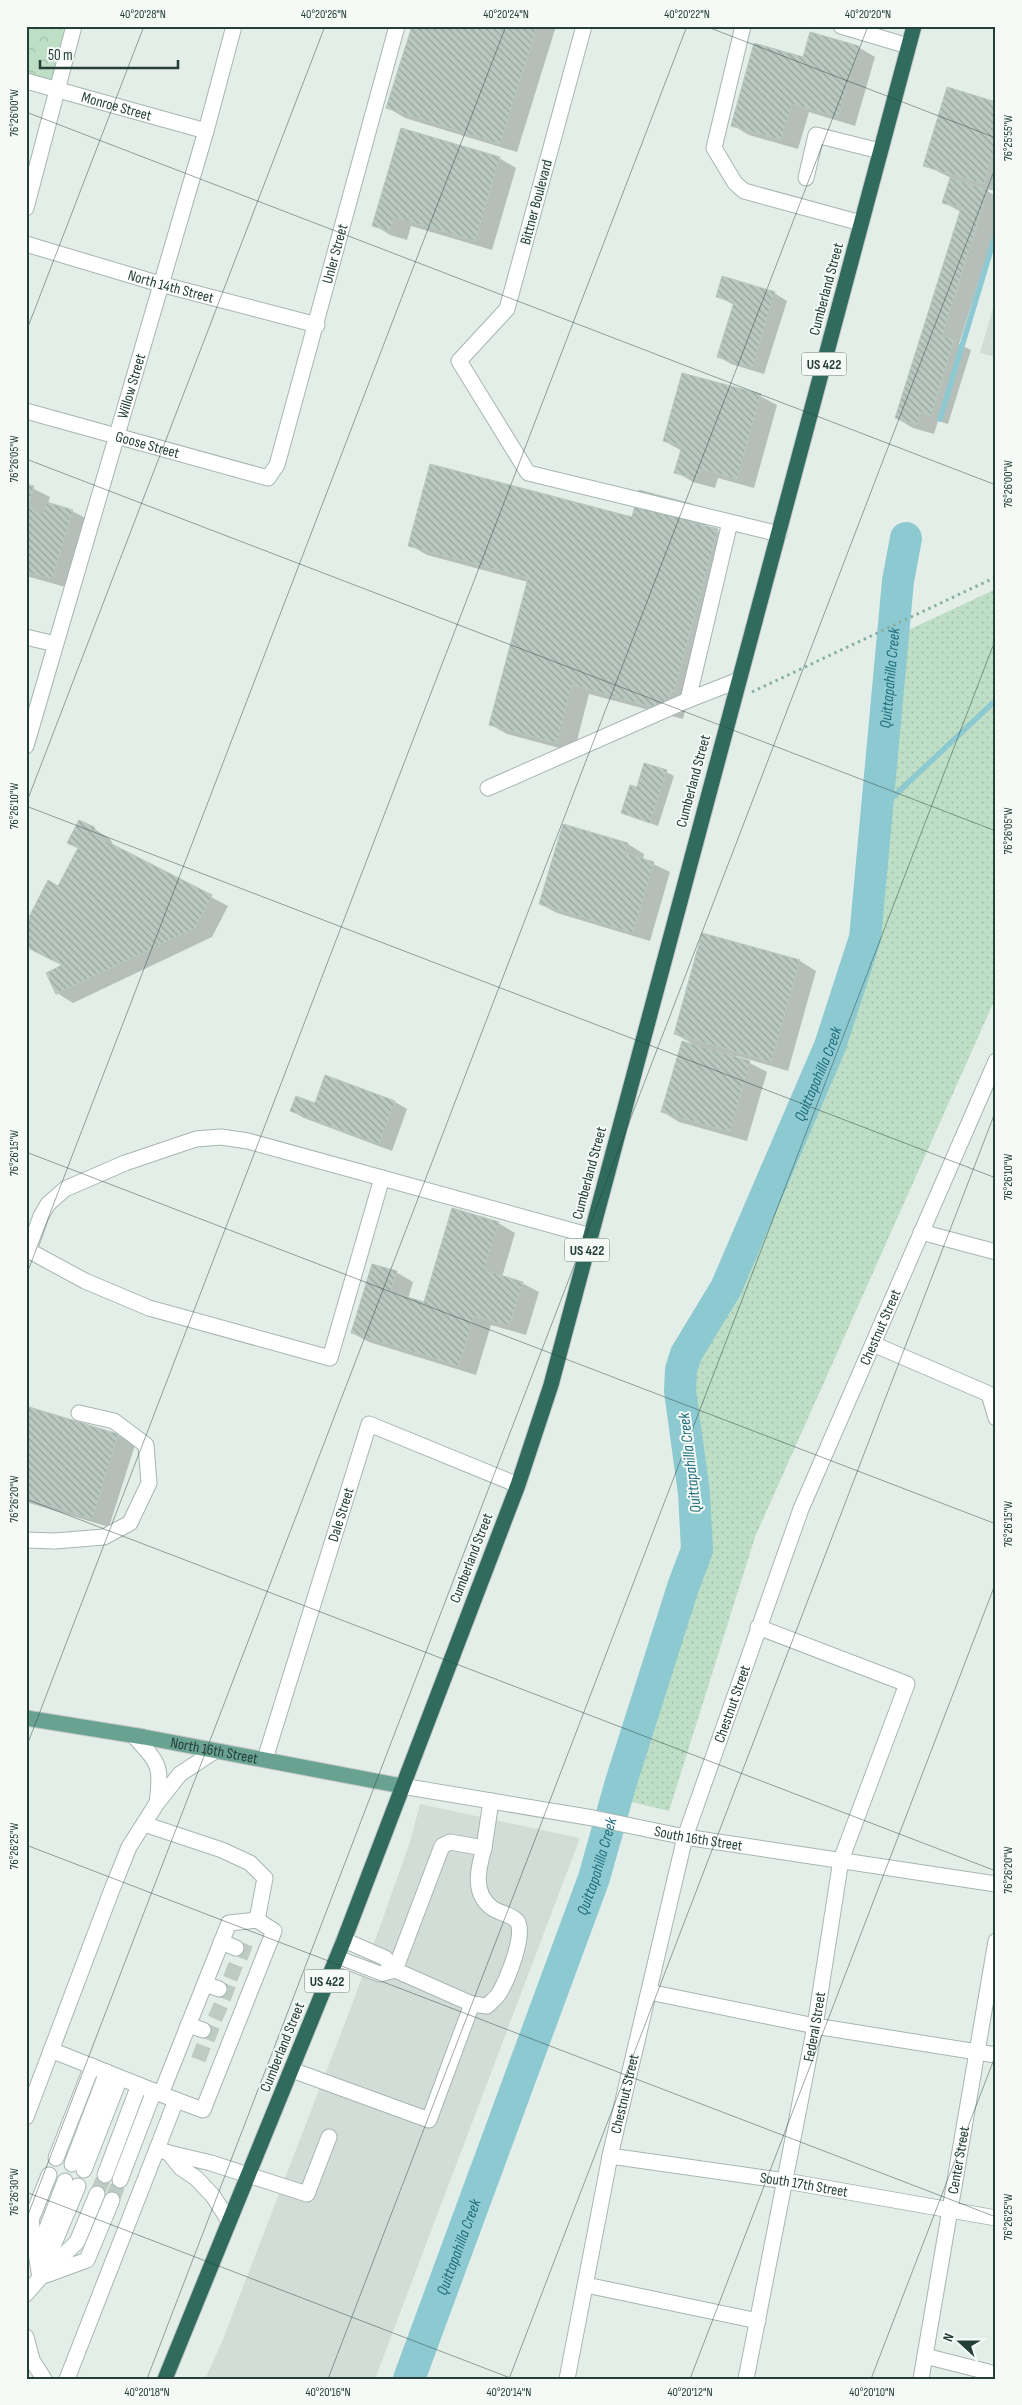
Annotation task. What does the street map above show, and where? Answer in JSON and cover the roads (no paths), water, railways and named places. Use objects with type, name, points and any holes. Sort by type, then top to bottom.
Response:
[{"type":"highway","name":"Cumberland Street","points":[[165,2379],[344,1940],[518,1485],[551,1385],[732,701],[779,534],[914,26]]},
{"type":"main road","name":"North 16th Street","points":[[26,1718],[215,1750],[402,1786]]},
{"type":"street","points":[[26,208],[74,26]]},
{"type":"street","name":"Willow Street","points":[[26,746],[115,436],[206,131],[234,26]]},
{"type":"street","name":"Unler Street","points":[[268,478],[277,465],[317,325],[397,26]]},
{"type":"street","name":"Bittner Boulevard","points":[[584,26],[507,309],[459,361],[528,473],[730,522]]},
{"type":"street","points":[[743,26],[714,148],[726,170],[744,191],[861,224]]},
{"type":"street","points":[[841,26],[908,46]]},
{"type":"street","name":"Monroe Street","points":[[26,81],[206,131]]},
{"type":"street","points":[[806,178],[816,135],[880,151]]},
{"type":"street","name":"North 14th Street","points":[[26,244],[160,284],[317,325]]},
{"type":"street","name":"Goose Street","points":[[26,411],[268,478]]},
{"type":"street","points":[[688,700],[730,522],[779,534]]},
{"type":"street","points":[[26,637],[56,644]]},
{"type":"street","points":[[488,788],[688,700],[739,680]]},
{"type":"street","name":"Chestnut Street","points":[[567,2379],[610,2156],[685,1837],[801,1509],[921,1232],[991,1084],[996,1061]]},
{"type":"street","points":[[382,1178],[330,1358],[149,1308],[85,1281],[28,1250],[45,1210],[65,1189],[125,1164],[196,1139],[221,1137],[248,1140],[591,1236]]},
{"type":"street","points":[[921,1232],[996,1252]]},
{"type":"street","points":[[872,1344],[992,1393],[996,1418]]},
{"type":"street","points":[[26,1540],[55,1541],[104,1537],[130,1523],[149,1484],[146,1445],[114,1420],[79,1413]]},
{"type":"street","name":"Dale Street","points":[[265,1760],[369,1424],[518,1485]]},
{"type":"street","name":"Federal Street","points":[[746,2379],[815,2026],[841,1860],[907,1684],[758,1627]]},
{"type":"street","points":[[134,1736],[157,1762],[160,1770],[157,1803]]},
{"type":"street","points":[[26,2117],[110,1892],[129,1847],[157,1803],[180,1774],[215,1750]]},
{"type":"street","name":"South 16th Street","points":[[402,1786],[593,1818],[685,1837],[996,1884]]},
{"type":"street","points":[[344,1940],[385,1958],[395,1970],[472,2004],[487,2006],[498,1995],[520,1942],[521,1927],[517,1920],[493,1908],[484,1900],[478,1886],[478,1868],[484,1848],[491,1801]]},
{"type":"street","points":[[144,1824],[222,1850],[250,1864],[265,1878],[257,1920]]},
{"type":"street","points":[[395,1970],[442,1846],[450,1842],[484,1848]]},
{"type":"street","points":[[51,2050],[158,2092],[176,2100],[203,2110],[218,2059],[258,1956],[274,1932],[257,1920],[229,1923],[221,1942],[219,1966],[204,2007],[188,2025],[187,2048],[158,2092],[120,2180]]},
{"type":"street","name":"Center Street","points":[[921,2379],[996,1941]]},
{"type":"street","points":[[221,1942],[236,1948]]},
{"type":"street","points":[[337,1958],[380,1974],[395,1970]]},
{"type":"street","points":[[649,1992],[815,2026],[996,2055]]},
{"type":"street","points":[[292,2070],[429,2120],[472,2004]]},
{"type":"street","points":[[188,2025],[203,2030]]},
{"type":"street","points":[[56,2158],[92,2066]]},
{"type":"street","points":[[78,2167],[114,2075]]},
{"type":"street","points":[[104,2175],[139,2085]]},
{"type":"street","points":[[67,2379],[163,2151],[176,2100]]},
{"type":"street","points":[[163,2151],[307,2194],[329,2137]]},
{"type":"street","points":[[163,2151],[181,2168],[196,2178],[213,2196],[229,2221]]},
{"type":"street","name":"South 17th Street","points":[[610,2156],[786,2181],[996,2218]]},
{"type":"street","points":[[40,2278],[31,2220],[49,2175]]},
{"type":"street","points":[[40,2278],[72,2183]]},
{"type":"street","points":[[26,2294],[77,2242],[97,2194]]},
{"type":"street","points":[[40,2278],[87,2260],[112,2200]]},
{"type":"street","points":[[586,2285],[758,2321]]},
{"type":"street","points":[[26,2337],[32,2360],[44,2379]]},
{"type":"street","points":[[925,2356],[996,2374]]},
{"type":"waterway","name":"Quittapahilla Creek","points":[[940,419],[996,233]]},
{"type":"waterway","name":"Quittapahilla Creek","points":[[409,2379],[594,1878],[621,1782],[683,1587],[697,1550],[694,1493],[680,1391],[681,1370],[686,1354],[726,1288],[830,1046],[865,938],[898,581],[906,538]]},
{"type":"waterway","points":[[878,811],[996,700]]},
{"type":"tunnel","points":[[236,1948],[254,1955]]},
{"type":"tunnel","points":[[226,1969],[246,1977]]},
{"type":"tunnel","points":[[219,1989],[237,1996]]},
{"type":"tunnel","points":[[211,2009],[229,2017]]},
{"type":"tunnel","points":[[203,2030],[221,2037]]},
{"type":"tunnel","points":[[194,2050],[213,2057]]},
{"type":"tunnel","points":[[97,2194],[105,2175]]},
{"type":"tunnel","points":[[112,2200],[120,2180]]}]
